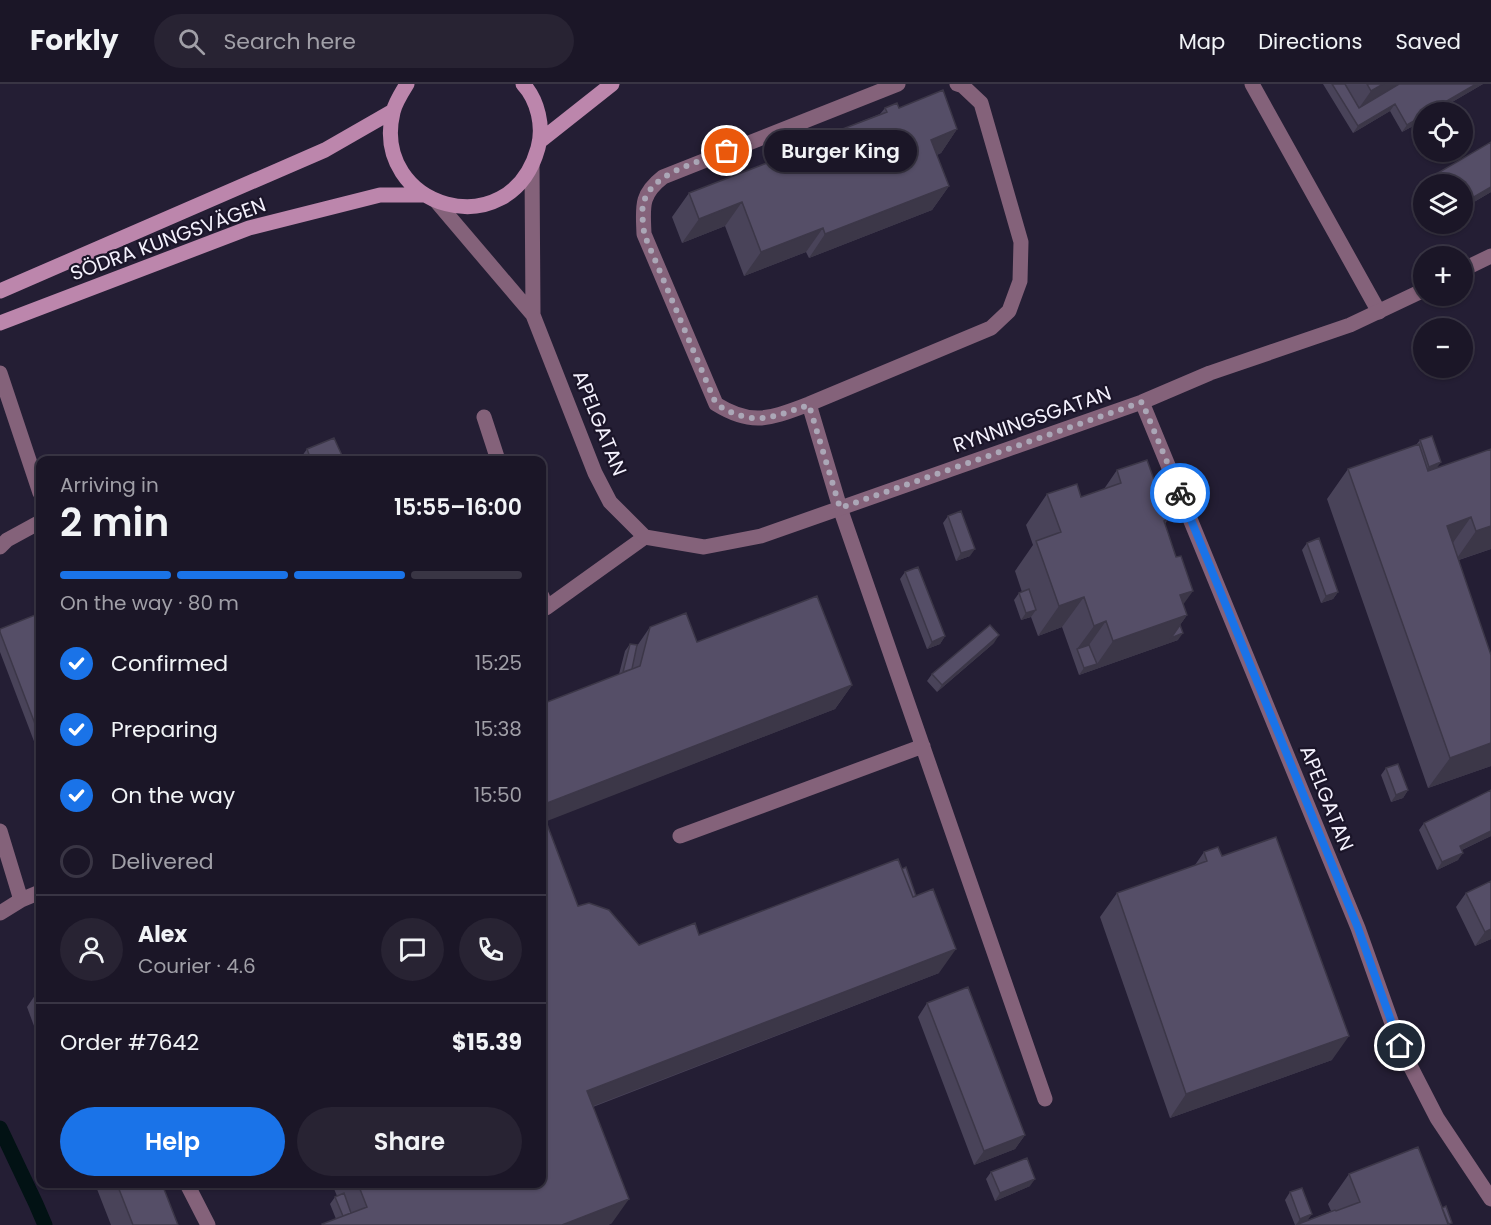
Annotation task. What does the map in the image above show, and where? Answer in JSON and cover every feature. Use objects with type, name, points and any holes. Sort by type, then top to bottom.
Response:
[{"type":"main road","points":[[523,84],[539,115],[540,141],[532,166]]},
{"type":"main road","points":[[540,141],[612,84]]},
{"type":"main road","points":[[404,86],[393,111],[391,128],[393,152],[408,181],[430,198]]},
{"type":"main road","name":"SÖDRA KUNGSVÄGEN","points":[[0,291],[325,150],[393,111]]},
{"type":"main road","name":"SÖDRA KUNGSVÄGEN","points":[[0,324],[249,228],[380,195],[430,198],[470,208],[495,201],[517,186],[532,166]]},
{"type":"street","points":[[898,84],[663,177],[651,186],[643,206],[644,234],[716,404],[734,415],[754,419],[782,414],[809,405],[991,328],[1009,311],[1020,281],[1021,242],[981,103],[963,86],[957,84]]},
{"type":"street","points":[[1252,84],[1379,312]]},
{"type":"street","name":"APELGATAN","points":[[532,166],[533,315]]},
{"type":"street","name":"APELGATAN","points":[[430,198],[533,315],[595,472],[610,502],[645,537]]},
{"type":"street","points":[[1473,265],[1491,256]]},
{"type":"street","name":"RYNNINGSGATAN","points":[[645,537],[704,547],[761,536],[1142,402],[1210,373],[1350,325],[1413,295]]},
{"type":"street","points":[[0,373],[36,481]]},
{"type":"street","name":"APELGATAN","points":[[1142,402],[1358,928],[1400,1046],[1437,1118],[1491,1199]]},
{"type":"street","points":[[809,405],[840,508],[1045,1099]]},
{"type":"street","points":[[484,417],[497,456]]},
{"type":"street","points":[[0,547],[7,540],[36,524]]},
{"type":"street","points":[[546,604],[645,537]]},
{"type":"street","points":[[680,836],[923,746]]},
{"type":"street","points":[[0,831],[21,900]]},
{"type":"street","points":[[0,913],[36,894]]},
{"type":"street","points":[[189,1188],[208,1225]]},
{"type":"building","points":[[1332,84],[1345,84],[1359,108],[1399,84],[1476,84],[1445,102],[1413,102],[1413,121],[1407,125],[1395,104],[1358,126]]},
{"type":"building","points":[[1367,84],[1383,84],[1371,91]]},
{"type":"building","points":[[943,90],[957,129],[931,140],[949,186],[825,234],[823,228],[761,252],[742,202],[699,219],[689,193],[811,146],[809,142],[815,139],[814,135],[826,131],[827,135],[887,112],[885,108],[897,103],[899,108]]},
{"type":"building","points":[[1491,142],[1491,187],[1473,198],[1473,174],[1436,174],[1457,162],[1473,162],[1473,152]]},
{"type":"building","points":[[1432,436],[1441,462],[1429,467],[1420,440]]},
{"type":"building","points":[[334,438],[342,456],[310,456],[307,449]]},
{"type":"building","points":[[1419,444],[1428,471],[1491,449],[1491,526],[1476,531],[1471,517],[1447,526],[1491,655],[1491,743],[1450,758],[1348,469]]},
{"type":"building","points":[[1147,460],[1168,519],[1164,521],[1176,557],[1181,556],[1193,591],[1180,595],[1187,615],[1113,641],[1106,621],[1094,626],[1084,597],[1059,606],[1036,541],[1061,532],[1047,494],[1077,484],[1081,497],[1121,483],[1117,470]]},
{"type":"building","points":[[961,511],[975,549],[961,553],[948,516]]},
{"type":"building","points":[[1319,538],[1338,592],[1326,596],[1307,543]]},
{"type":"building","points":[[918,567],[945,636],[932,642],[905,572]]},
{"type":"building","points":[[1029,589],[1036,610],[1026,613],[1019,593]]},
{"type":"building","points":[[817,596],[852,685],[546,803],[546,702],[640,666],[650,627],[686,613],[697,642]]},
{"type":"building","points":[[36,615],[36,726],[0,632],[0,629]]},
{"type":"building","points":[[990,625],[999,635],[942,685],[932,674]]},
{"type":"building","points":[[1180,625],[1183,633],[1171,638]]},
{"type":"building","points":[[630,644],[637,645],[632,669],[623,672]]},
{"type":"building","points":[[1089,645],[1097,664],[1084,668],[1077,649]]},
{"type":"building","points":[[1398,764],[1408,790],[1396,795],[1386,768]]},
{"type":"building","points":[[1491,790],[1491,831],[1460,846],[1463,853],[1442,862],[1424,823]]},
{"type":"building","points":[[546,822],[578,906],[589,903],[609,910],[639,945],[695,923],[699,935],[898,859],[913,897],[933,889],[956,949],[587,1091],[629,1199],[562,1225],[322,1224],[367,1207],[360,1188],[546,1188]]},
{"type":"building","points":[[1276,837],[1349,1036],[1186,1094],[1117,893],[1207,861],[1204,852],[1218,847],[1222,856]]},
{"type":"building","points":[[906,867],[916,896],[913,897],[902,869]]},
{"type":"building","points":[[1491,881],[1491,929],[1485,932],[1466,893]]},
{"type":"building","points":[[968,987],[1025,1135],[984,1151],[927,1003]]},
{"type":"building","points":[[1418,1147],[1449,1225],[1296,1225],[1360,1202],[1349,1174]]},
{"type":"building","points":[[1027,1158],[1035,1179],[1000,1193],[991,1172]]},
{"type":"building","points":[[119,1188],[164,1188],[178,1225],[133,1225]]},
{"type":"building","points":[[1302,1188],[1312,1214],[1300,1219],[1290,1192]]},
{"type":"building","points":[[344,1193],[351,1213],[343,1216],[335,1197]]},
{"type":"building","points":[[1446,1206],[1452,1223],[1448,1224],[1442,1208]]},
{"type":"waterway","points":[[0,1128],[45,1225]]},
{"type":"way so far","points":[[727,151],[663,177],[651,186],[643,206],[644,234],[716,404],[734,415],[754,419],[782,414],[809,405],[840,508],[1142,402],[1180,493]]},
{"type":"place","name":"Burger King","points":[[727,151]]},
{"type":"route","points":[[1180,493],[1358,928],[1400,1046]]}]
